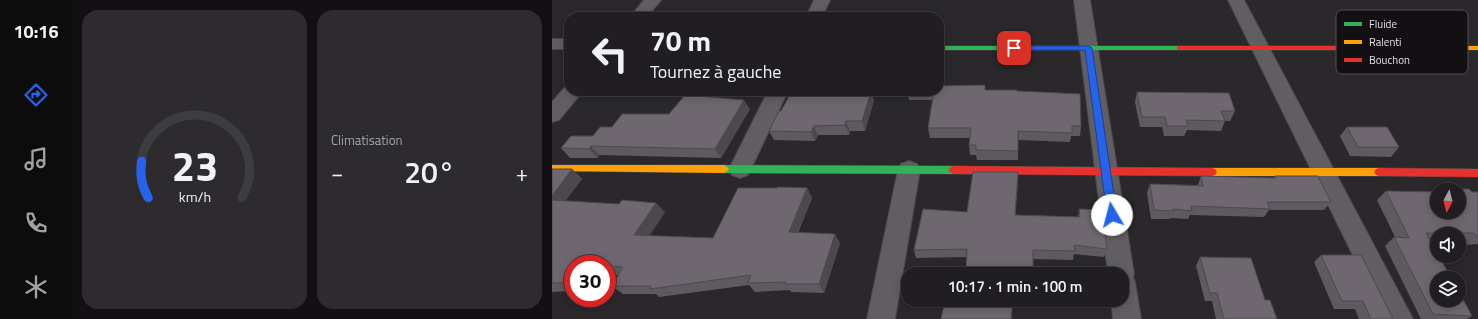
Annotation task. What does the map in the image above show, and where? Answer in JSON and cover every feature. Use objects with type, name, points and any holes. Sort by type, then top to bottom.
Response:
[{"type":"street","points":[[642,12],[653,0]]},
{"type":"street","points":[[816,12],[822,0]]},
{"type":"street","points":[[1082,0],[1120,267]]},
{"type":"street","points":[[1236,0],[1399,319]]},
{"type":"street","points":[[552,44],[564,44]]},
{"type":"street","points":[[944,48],[1336,48]]},
{"type":"street","points":[[552,115],[569,96]]},
{"type":"street","points":[[740,169],[776,96]]},
{"type":"street","points":[[552,168],[1478,173]]},
{"type":"street","points":[[881,319],[909,170]]},
{"type":"street","points":[[1125,307],[1127,319]]},
{"type":"building","points":[[985,85],[985,90],[1017,90],[1080,94],[1081,126],[1072,126],[1072,133],[1018,131],[1018,151],[976,150],[976,145],[969,145],[971,128],[928,128],[933,96],[944,96],[944,86]]},
{"type":"building","points":[[1137,92],[1229,93],[1235,111],[1221,111],[1225,121],[1186,120],[1188,126],[1167,126],[1165,117],[1142,117]]},
{"type":"building","points":[[684,96],[744,100],[715,149],[591,146],[589,149],[561,148],[571,136],[593,136],[600,127],[612,127],[622,114],[669,114]]},
{"type":"building","points":[[789,96],[870,96],[862,121],[846,121],[845,125],[814,126],[811,132],[769,131],[779,111],[781,111]]},
{"type":"building","points":[[1347,127],[1387,127],[1399,147],[1358,147]]},
{"type":"building","points":[[552,169],[572,169],[552,196]]},
{"type":"building","points":[[973,172],[1018,172],[1015,215],[1080,217],[1079,209],[1102,210],[1107,249],[1074,245],[1075,251],[1033,250],[1033,267],[966,267],[967,249],[914,250],[923,209],[967,212]]},
{"type":"building","points":[[1201,176],[1275,178],[1275,176],[1318,176],[1331,202],[1267,202],[1270,209],[1191,206],[1192,211],[1173,209],[1174,211],[1154,210],[1150,184],[1203,186]]},
{"type":"building","points":[[738,188],[807,188],[789,232],[835,234],[819,284],[785,284],[786,282],[748,283],[751,275],[650,289],[651,286],[616,286],[616,279],[623,267],[616,267],[616,255],[564,255],[564,283],[552,283],[552,200],[619,204],[622,200],[656,203],[634,235],[713,238]]},
{"type":"building","points":[[1466,189],[1469,189],[1472,192],[1478,192],[1478,236],[1474,233],[1466,233],[1466,227],[1430,227],[1430,233],[1426,233],[1430,240],[1430,263],[1443,263],[1447,271],[1430,271],[1430,307],[1466,307],[1466,305],[1472,316],[1433,314],[1394,237],[1409,238],[1386,191],[1430,192],[1430,219],[1466,219]]},
{"type":"building","points":[[1321,255],[1361,255],[1393,319],[1371,319],[1363,301],[1342,301]]},
{"type":"building","points":[[1200,257],[1251,258],[1265,300],[1270,300],[1277,319],[1224,319],[1217,293],[1210,293]]},
{"type":"building","points":[[944,307],[1012,307],[1011,319],[941,319]]},
{"type":"traffic: fast","points":[[944,48],[1180,48]]},
{"type":"traffic: fast","points":[[724,169],[953,170]]},
{"type":"traffic: slow","points":[[1468,48],[1478,48]]},
{"type":"traffic: slow","points":[[552,168],[724,169]]},
{"type":"traffic: slow","points":[[1212,172],[1379,172]]},
{"type":"traffic: jam","points":[[1180,48],[1336,48]]},
{"type":"traffic: jam","points":[[953,170],[1212,172]]},
{"type":"traffic: jam","points":[[1379,172],[1478,173]]},
{"type":"route","points":[[1014,48],[1089,48],[1112,215]]}]
